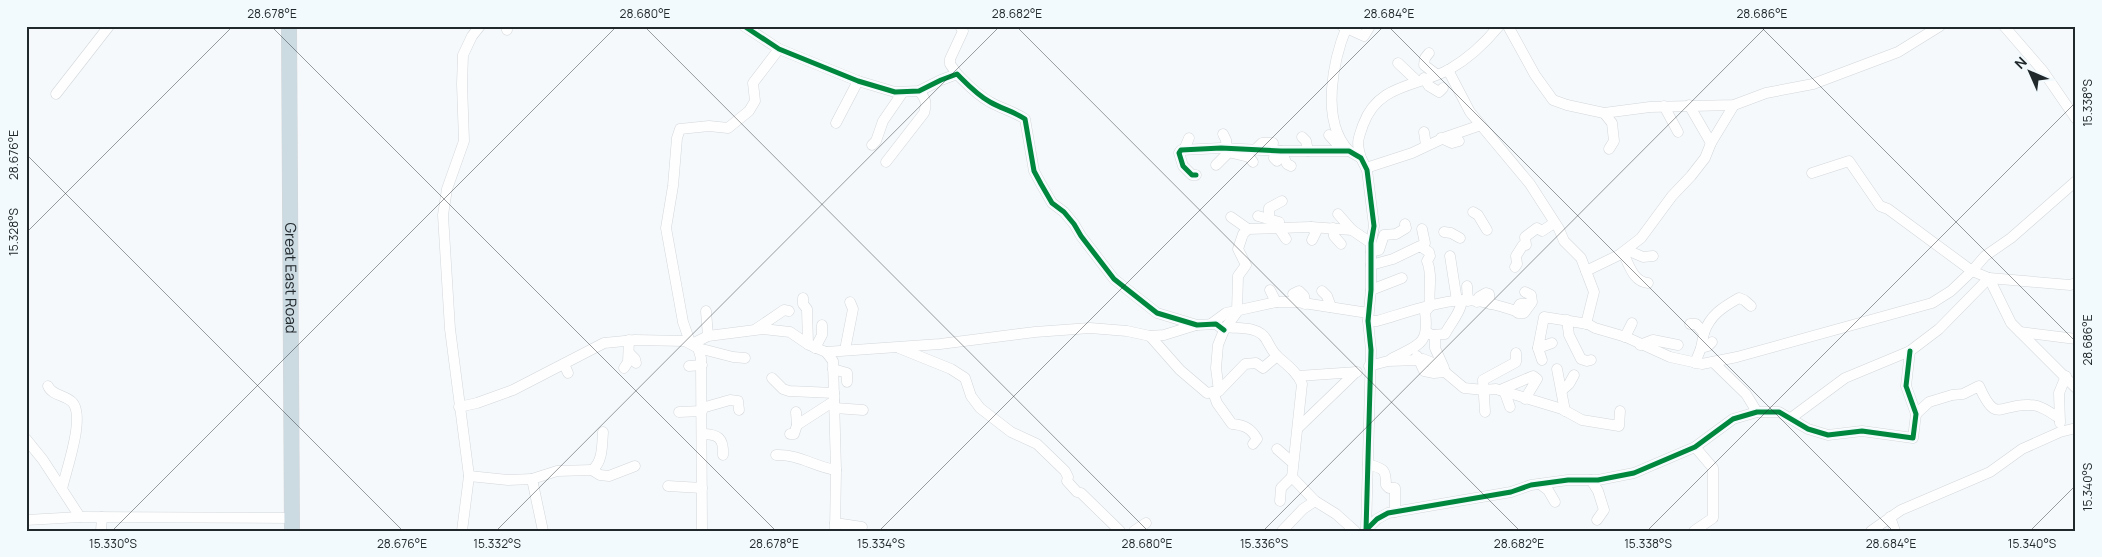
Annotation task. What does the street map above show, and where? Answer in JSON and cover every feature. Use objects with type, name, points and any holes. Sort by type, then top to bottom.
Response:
[{"type":"highway","name":"Great East Road","points":[[289,26],[292,524]]},
{"type":"street","points":[[56,94],[109,26]]},
{"type":"street","points":[[462,531],[470,476],[450,329],[443,215],[447,189],[464,141],[463,55],[472,36],[480,26]]},
{"type":"street","points":[[744,26],[779,49],[858,82],[894,92],[919,91],[957,74]]},
{"type":"street","points":[[1337,145],[1331,102],[1345,27],[1364,36],[1370,26]]},
{"type":"street","points":[[1366,530],[1370,368],[1368,317],[1371,290],[1371,247],[1374,226],[1366,168],[1357,143],[1367,113],[1388,92],[1448,70],[1471,55],[1499,26]]},
{"type":"street","points":[[1508,26],[1552,100],[1604,113],[1664,106],[1734,105],[1766,93],[1813,84],[1898,52],[1940,26]]},
{"type":"street","points":[[2004,26],[2043,70],[2076,120]]},
{"type":"street","points":[[944,79],[963,28]]},
{"type":"street","points":[[702,531],[702,365],[683,322],[666,228],[680,129],[701,126],[728,128],[749,110],[755,102],[753,83],[779,49]]},
{"type":"street","points":[[1430,53],[1425,58],[1424,65],[1436,74]]},
{"type":"street","points":[[950,59],[950,64],[957,74],[975,92],[991,103],[1012,110],[1025,120],[1034,171],[1041,184],[1052,203],[1064,212],[1074,224],[1114,279],[1157,313],[1197,325]]},
{"type":"street","points":[[1398,63],[1439,92],[1443,88]]},
{"type":"street","points":[[1448,70],[1470,112],[1530,184],[1554,223],[1560,229],[1564,241],[1582,258],[1594,292],[1586,324]]},
{"type":"street","points":[[836,123],[858,82]]},
{"type":"street","points":[[886,162],[924,113],[925,98],[919,91]]},
{"type":"street","points":[[872,145],[876,141],[883,121],[903,92]]},
{"type":"street","points":[[1689,105],[1711,143]]},
{"type":"street","points":[[1586,271],[1625,252],[1641,238],[1672,196],[1705,158],[1711,143],[1734,105]]},
{"type":"street","points":[[1664,106],[1678,132]]},
{"type":"street","points":[[1604,113],[1612,123],[1614,141],[1609,149]]},
{"type":"street","points":[[1196,175],[1192,175],[1183,166],[1179,153],[1184,150],[1256,149],[1308,151],[1337,145],[1358,132],[1363,125]]},
{"type":"street","points":[[1366,168],[1412,153],[1441,138],[1481,125]]},
{"type":"street","points":[[1424,132],[1426,146]]},
{"type":"street","points":[[1216,165],[1225,158],[1227,150],[1223,134]]},
{"type":"street","points":[[1328,135],[1337,145],[1361,158]]},
{"type":"street","points":[[1302,137],[1306,141],[1308,151]]},
{"type":"street","points":[[1184,150],[1188,138]]},
{"type":"street","points":[[1441,138],[1452,143],[1459,140]]},
{"type":"street","points":[[1227,150],[1249,157],[1253,162]]},
{"type":"street","points":[[1277,151],[1287,164],[1291,166]]},
{"type":"street","points":[[1812,173],[1849,161],[1880,206],[1888,209],[1972,271],[1989,278],[2076,284]]},
{"type":"street","points":[[1542,360],[1538,348],[1544,317],[1586,324],[1625,337],[1676,359],[1695,363],[1713,362],[1932,303],[1951,291],[1985,256],[2011,238],[2076,181]]},
{"type":"street","points":[[1282,201],[1269,208],[1263,217],[1279,222],[1278,227],[1282,236],[1286,239]]},
{"type":"street","points":[[1473,212],[1478,215],[1487,230]]},
{"type":"street","points":[[1338,214],[1371,247],[1379,250],[1384,235],[1404,232],[1405,224]]},
{"type":"street","points":[[1231,217],[1248,229],[1312,227],[1352,230]]},
{"type":"street","points":[[1514,267],[1517,264],[1516,256],[1523,245],[1526,245],[1525,237],[1537,228],[1542,231],[1554,223]]},
{"type":"street","points":[[1312,227],[1316,232],[1312,240]]},
{"type":"street","points":[[1333,228],[1334,236],[1341,244]]},
{"type":"street","points":[[1248,229],[1243,234],[1238,249],[1246,265],[1238,276],[1238,312],[1225,329],[1218,345],[1216,391],[1217,403],[1232,424],[1244,425],[1254,434],[1257,440],[1253,444]]},
{"type":"street","points":[[1422,229],[1425,243]]},
{"type":"street","points":[[1444,232],[1451,233],[1460,238]]},
{"type":"street","points":[[1371,266],[1393,260],[1420,246],[1430,252],[1427,261],[1430,268],[1428,294],[1430,306],[1425,312],[1427,326],[1445,372],[1464,388],[1502,391],[1565,411],[1582,420],[1612,426],[1619,426],[1620,411]]},
{"type":"street","points":[[1625,252],[1643,257],[1653,256]]},
{"type":"street","points":[[1625,252],[1632,273],[1644,283],[1648,283]]},
{"type":"street","points":[[1450,256],[1465,301]]},
{"type":"street","points":[[1371,290],[1402,278]]},
{"type":"street","points":[[1989,278],[2011,323],[2076,388]]},
{"type":"street","points":[[1791,418],[1845,378],[1910,351],[1939,329],[1989,278]]},
{"type":"street","points":[[1298,376],[1356,372],[1370,368],[1416,348],[1424,337],[1430,334],[1445,334],[1465,301],[1466,286]]},
{"type":"street","points":[[1270,290],[1276,302]]},
{"type":"street","points":[[1294,294],[1299,291],[1304,296],[1305,304]]},
{"type":"street","points":[[1322,291],[1327,296],[1331,307]]},
{"type":"street","points":[[1210,324],[1226,313],[1238,312],[1276,302],[1331,307],[1377,321],[1430,306],[1465,301],[1490,304],[1516,311],[1520,304],[1530,304],[1532,302],[1531,295],[1525,292]]},
{"type":"street","points":[[803,298],[812,346]]},
{"type":"street","points":[[1695,363],[1704,333],[1712,316],[1739,298],[1750,306]]},
{"type":"street","points":[[845,350],[853,309],[850,302]]},
{"type":"street","points":[[756,330],[784,310],[789,311]]},
{"type":"street","points":[[706,312],[708,336]]},
{"type":"street","points":[[1567,320],[1569,335],[1581,359],[1591,360]]},
{"type":"street","points":[[1625,337],[1632,323]]},
{"type":"street","points":[[826,352],[884,346],[940,344],[1036,332],[1090,328],[1127,331],[1150,336],[1164,335],[1197,325],[1210,324],[1216,324],[1225,329],[1257,330],[1265,337],[1272,352],[1298,376],[1302,384],[1292,477],[1315,501],[1336,514],[1355,531]]},
{"type":"street","points":[[1690,324],[1696,324],[1704,333]]},
{"type":"street","points":[[812,346],[822,335],[822,325]]},
{"type":"street","points":[[693,345],[708,336],[756,330],[790,332],[812,346],[826,352],[833,361],[836,470],[835,527],[862,527]]},
{"type":"street","points":[[2020,332],[2076,340]]},
{"type":"street","points":[[1150,336],[1186,376],[1207,394],[1216,391],[1245,364],[1256,363],[1263,368],[1277,356]]},
{"type":"street","points":[[459,406],[477,403],[566,368],[604,343],[629,340],[693,345],[733,357],[745,358]]},
{"type":"street","points":[[624,368],[628,362],[629,340]]},
{"type":"street","points":[[1640,345],[1653,340],[1678,345]]},
{"type":"street","points":[[1701,348],[1708,346],[1712,342]]},
{"type":"street","points":[[1538,348],[1552,343]]},
{"type":"street","points":[[884,346],[904,349],[921,358],[952,369],[964,378],[980,408],[1011,432],[1037,444],[1065,471],[1068,477],[1067,481],[1077,492],[1081,492],[1120,531]]},
{"type":"street","points":[[1416,348],[1416,354],[1424,371],[1434,373],[1445,372]]},
{"type":"street","points":[[1366,530],[1377,519],[1395,512],[1489,492],[1568,480],[1617,478],[1634,473],[1695,447],[1733,419],[1757,412],[1779,412],[1808,430],[1828,435],[1862,431],[1913,438],[1916,414],[1906,386],[1910,351]]},
{"type":"street","points":[[629,353],[636,363]]},
{"type":"street","points":[[1485,412],[1483,380],[1516,362],[1516,353]]},
{"type":"street","points":[[1388,361],[1419,360]]},
{"type":"street","points":[[1713,362],[1746,394],[1757,412]]},
{"type":"street","points":[[689,366],[702,365]]},
{"type":"street","points":[[833,369],[847,372],[847,382]]},
{"type":"street","points":[[1557,369],[1565,411]]},
{"type":"street","points":[[1298,428],[1356,372]]},
{"type":"street","points":[[1562,390],[1569,384],[1574,375]]},
{"type":"street","points":[[1502,391],[1533,376],[1537,378],[1525,399]]},
{"type":"street","points":[[2060,432],[2059,393],[2066,376]]},
{"type":"street","points":[[772,378],[783,389],[834,400],[863,410]]},
{"type":"street","points":[[48,386],[50,390],[72,402],[76,410],[77,429],[62,489]]},
{"type":"street","points":[[1916,414],[1929,402],[1952,394],[1962,394],[1978,386],[1988,404],[1995,410],[2001,411],[2029,404],[2044,409],[2059,418]]},
{"type":"street","points":[[1502,391],[1510,407]]},
{"type":"street","points":[[679,412],[702,409],[730,400],[738,401],[739,410]]},
{"type":"street","points":[[797,425],[834,400]]},
{"type":"street","points":[[790,434],[794,434],[797,425],[796,412]]},
{"type":"street","points":[[1871,531],[1890,517],[1990,472],[2022,449],[2060,432],[2076,428]]},
{"type":"street","points":[[592,470],[597,466],[601,457],[603,432]]},
{"type":"street","points":[[702,434],[713,434],[721,438],[724,444],[724,455]]},
{"type":"street","points":[[26,439],[44,460],[80,517]]},
{"type":"street","points":[[1694,531],[1713,518],[1714,472],[1711,464],[1695,447]]},
{"type":"street","points":[[1277,449],[1292,463]]},
{"type":"street","points":[[776,455],[795,456],[825,468],[836,470]]},
{"type":"street","points":[[1368,464],[1383,469],[1386,472],[1386,485],[1389,488],[1395,488],[1395,512]]},
{"type":"street","points":[[470,476],[508,480],[532,479],[557,471],[592,470],[600,475],[609,476],[635,466]]},
{"type":"street","points":[[1280,501],[1281,488],[1292,477]]},
{"type":"street","points":[[532,479],[543,531]]},
{"type":"street","points":[[1591,480],[1604,510],[1597,520]]},
{"type":"street","points":[[1540,484],[1548,490],[1555,502]]},
{"type":"street","points":[[668,486],[702,488]]},
{"type":"street","points":[[1396,494],[1414,508]]},
{"type":"street","points":[[1282,531],[1303,509],[1315,501]]},
{"type":"street","points":[[101,531],[102,517]]},
{"type":"street","points":[[26,520],[102,517],[292,524]]},
{"type":"street","points":[[1890,517],[1895,531]]},
{"type":"street","points":[[1134,531],[1146,523]]},
{"type":"cycle path","points":[[744,26],[779,49],[858,81],[895,92],[919,91],[957,74],[985,99],[1025,119],[1034,171],[1041,184],[1052,203],[1064,212],[1074,224],[1114,279],[1157,313],[1197,325],[1216,324],[1224,330]]},
{"type":"cycle path","points":[[1196,175],[1192,175],[1183,166],[1179,153],[1181,150],[1221,148],[1281,151],[1349,151],[1361,158],[1367,170],[1374,226],[1371,243],[1371,290],[1368,321],[1371,350],[1366,531]]},
{"type":"cycle path","points":[[1366,530],[1377,519],[1388,513],[1511,492],[1531,485],[1568,480],[1598,480],[1634,473],[1695,447],[1733,419],[1757,412],[1779,412],[1808,429],[1828,435],[1862,431],[1913,438],[1916,414],[1906,386],[1910,351]]}]
